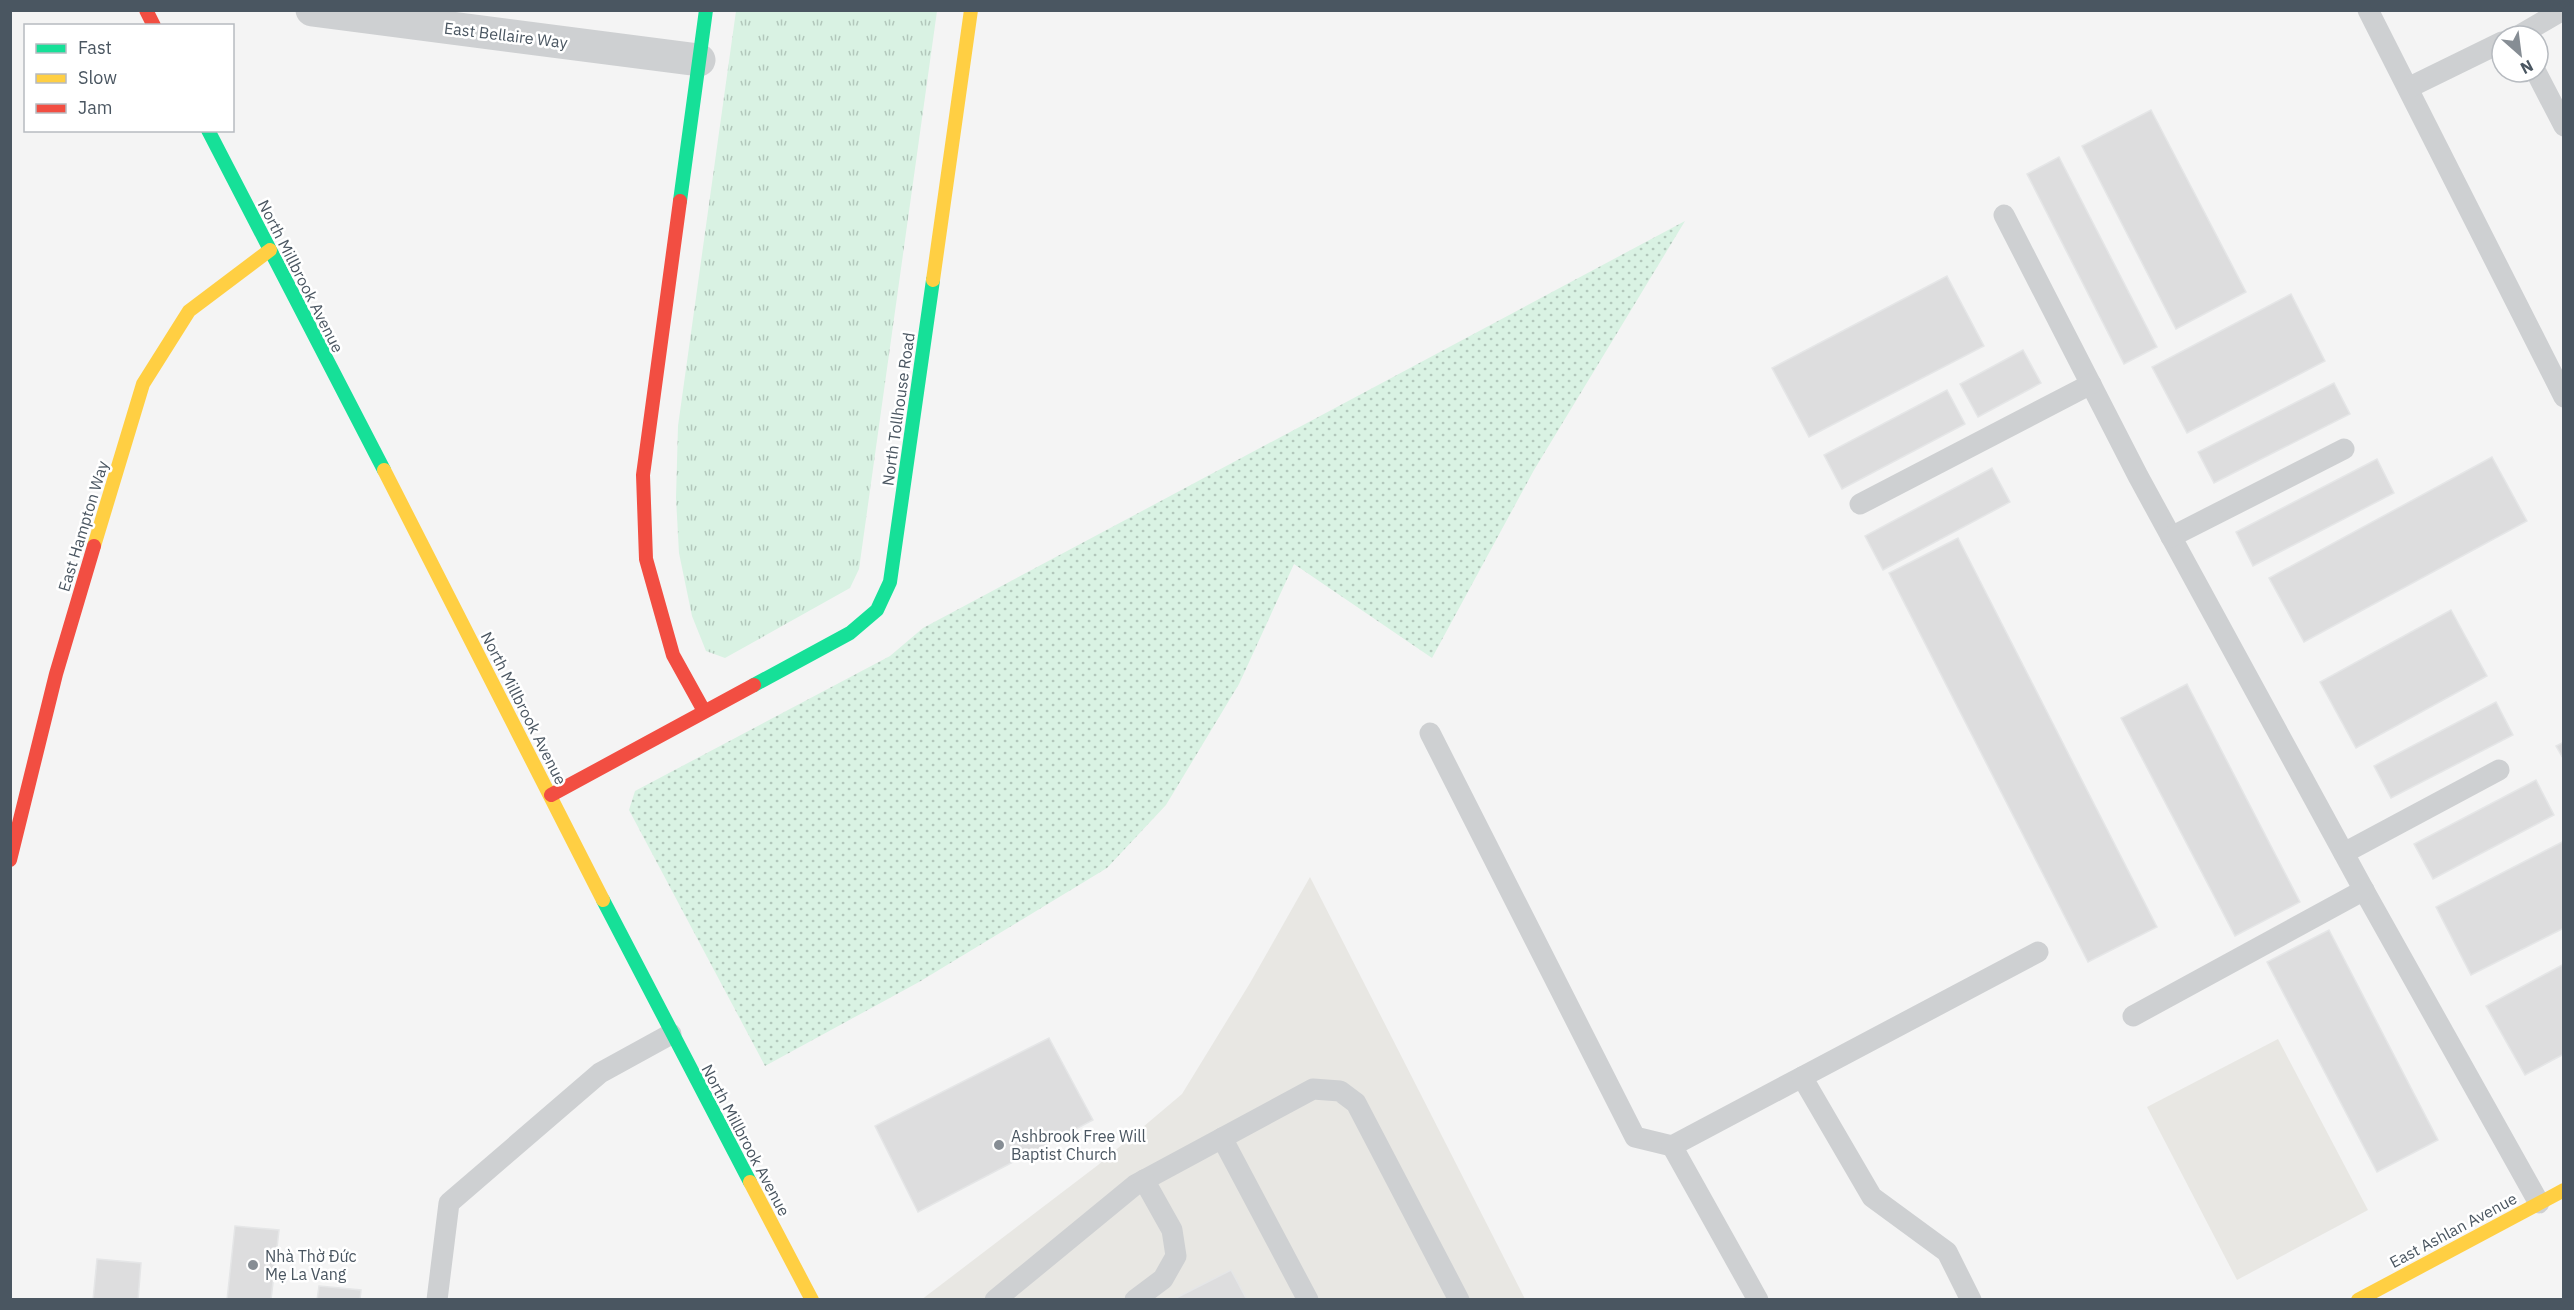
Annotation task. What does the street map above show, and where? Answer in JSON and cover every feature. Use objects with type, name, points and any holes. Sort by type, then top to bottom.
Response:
[{"type":"street","name":"East Bellaire Way","points":[[312,10],[699,60]]},
{"type":"street","points":[[704,711],[673,655],[646,559],[644,475],[706,10]]},
{"type":"street","name":"North Tollhouse Road","points":[[551,795],[850,633],[877,610],[890,582],[971,10]]},
{"type":"street","name":"North Millbrook Avenue","points":[[209,132],[551,795],[671,1034],[812,1299]]},
{"type":"street","name":"East Hampton Way","points":[[10,860],[56,674],[143,384],[189,311],[270,250]]},
{"type":"street","name":"East Ashlan Avenue","points":[[2358,1299],[2564,1190]]},
{"type":"lane","points":[[2368,10],[2564,397]]},
{"type":"lane","points":[[2537,24],[2563,10]]},
{"type":"lane","points":[[2408,88],[2490,48]]},
{"type":"lane","points":[[2542,84],[2564,126]]},
{"type":"lane","points":[[2004,214],[2171,537],[2539,1203]]},
{"type":"lane","points":[[1860,504],[2091,384]]},
{"type":"lane","points":[[2171,537],[2344,449]]},
{"type":"lane","points":[[1430,733],[1635,1137],[1672,1146],[2038,952]]},
{"type":"lane","points":[[2344,853],[2499,770]]},
{"type":"lane","points":[[2133,1017],[2364,890]]},
{"type":"lane","points":[[437,1299],[449,1203],[600,1073],[671,1034]]},
{"type":"lane","points":[[1802,1077],[1872,1197],[1947,1252],[1971,1299]]},
{"type":"lane","points":[[995,1299],[1135,1185],[1313,1089],[1340,1091],[1356,1102],[1459,1299]]},
{"type":"lane","points":[[1221,1138],[1308,1299]]},
{"type":"lane","points":[[1672,1146],[1758,1299]]},
{"type":"lane","points":[[1135,1299],[1163,1279],[1176,1256],[1172,1230],[1144,1180]]},
{"type":"shaded area","points":[[1310,877],[1525,1299],[921,1300],[1098,1165],[1182,1094],[1250,983]]},
{"type":"shaded area","points":[[2278,1039],[2368,1210],[2237,1280],[2147,1107]]},
{"type":"green space","points":[[736,11],[937,11],[859,569],[850,588],[725,658],[706,651],[692,616],[679,553],[676,498],[678,426]]},
{"type":"green space","points":[[1685,221],[1534,470],[1432,658],[1294,564],[1239,684],[1166,805],[1107,868],[919,982],[765,1066],[629,810],[635,791],[890,656],[923,628]]},
{"type":"building","points":[[2151,110],[2246,292],[2176,329],[2082,146]]},
{"type":"building","points":[[2059,157],[2157,347],[2124,364],[2027,174]]},
{"type":"building","points":[[1947,276],[1984,346],[1809,437],[1772,368]]},
{"type":"building","points":[[2291,294],[2325,361],[2187,433],[2152,367]]},
{"type":"building","points":[[2023,350],[2041,383],[1978,417],[1960,384]]},
{"type":"building","points":[[2334,383],[2350,414],[2214,483],[2198,452]]},
{"type":"building","points":[[1947,390],[1965,424],[1842,489],[1824,455]]},
{"type":"building","points":[[2492,457],[2527,521],[2304,642],[2269,578]]},
{"type":"building","points":[[2377,459],[2394,493],[2253,566],[2236,532]]},
{"type":"building","points":[[1992,468],[2010,502],[1883,570],[1865,536]]},
{"type":"building","points":[[1958,538],[2157,927],[2088,962],[1889,573]]},
{"type":"building","points":[[2451,610],[2487,676],[2356,748],[2320,682]]},
{"type":"building","points":[[2187,684],[2300,902],[2235,936],[2121,718]]},
{"type":"building","points":[[2496,702],[2513,735],[2391,798],[2374,766]]},
{"type":"building","points":[[2564,742],[2564,760],[2556,746]]},
{"type":"building","points":[[2536,780],[2554,815],[2433,879],[2414,844]]},
{"type":"building","points":[[2564,841],[2564,928],[2471,975],[2436,907]]},
{"type":"building","points":[[2329,930],[2438,1140],[2377,1172],[2267,962]]},
{"type":"building","points":[[2564,964],[2564,1054],[2525,1075],[2486,1006]]},
{"type":"building","points":[[1049,1038],[1093,1120],[918,1212],[875,1126]]},
{"type":"building","name":"Nhà Thờ Đức Mẹ La Vang","points":[[235,1226],[279,1230],[271,1300],[227,1300]]},
{"type":"building","points":[[97,1259],[141,1263],[138,1300],[93,1300]]},
{"type":"building","points":[[1231,1270],[1247,1300],[1172,1300]]},
{"type":"building","name":"Nhà Thờ Đức Mẹ La Vang","points":[[319,1286],[361,1290],[360,1300],[317,1300]]},
{"type":"traffic: fast","points":[[680,201],[706,10]]},
{"type":"traffic: fast","points":[[209,132],[384,470]]},
{"type":"traffic: fast","points":[[754,685],[850,633],[877,610],[890,582],[933,280]]},
{"type":"traffic: fast","points":[[603,900],[750,1182]]},
{"type":"traffic: slow","points":[[933,280],[971,10]]},
{"type":"traffic: slow","points":[[94,546],[143,384],[189,311],[270,250]]},
{"type":"traffic: slow","points":[[384,470],[603,900]]},
{"type":"traffic: slow","points":[[750,1182],[812,1300]]},
{"type":"traffic: slow","points":[[2358,1300],[2564,1190]]},
{"type":"traffic: jam","points":[[146,10],[153,24]]},
{"type":"traffic: jam","points":[[680,201],[643,475],[646,559],[673,655],[704,711]]},
{"type":"traffic: jam","points":[[10,860],[56,674],[94,546]]},
{"type":"traffic: jam","points":[[551,795],[754,685]]},
{"type":"place","name":"Ashbrook Free Will Baptist Church","points":[[999,1145]]},
{"type":"place","name":"Nhà Thờ Đức Mẹ La Vang","points":[[253,1265]]}]
